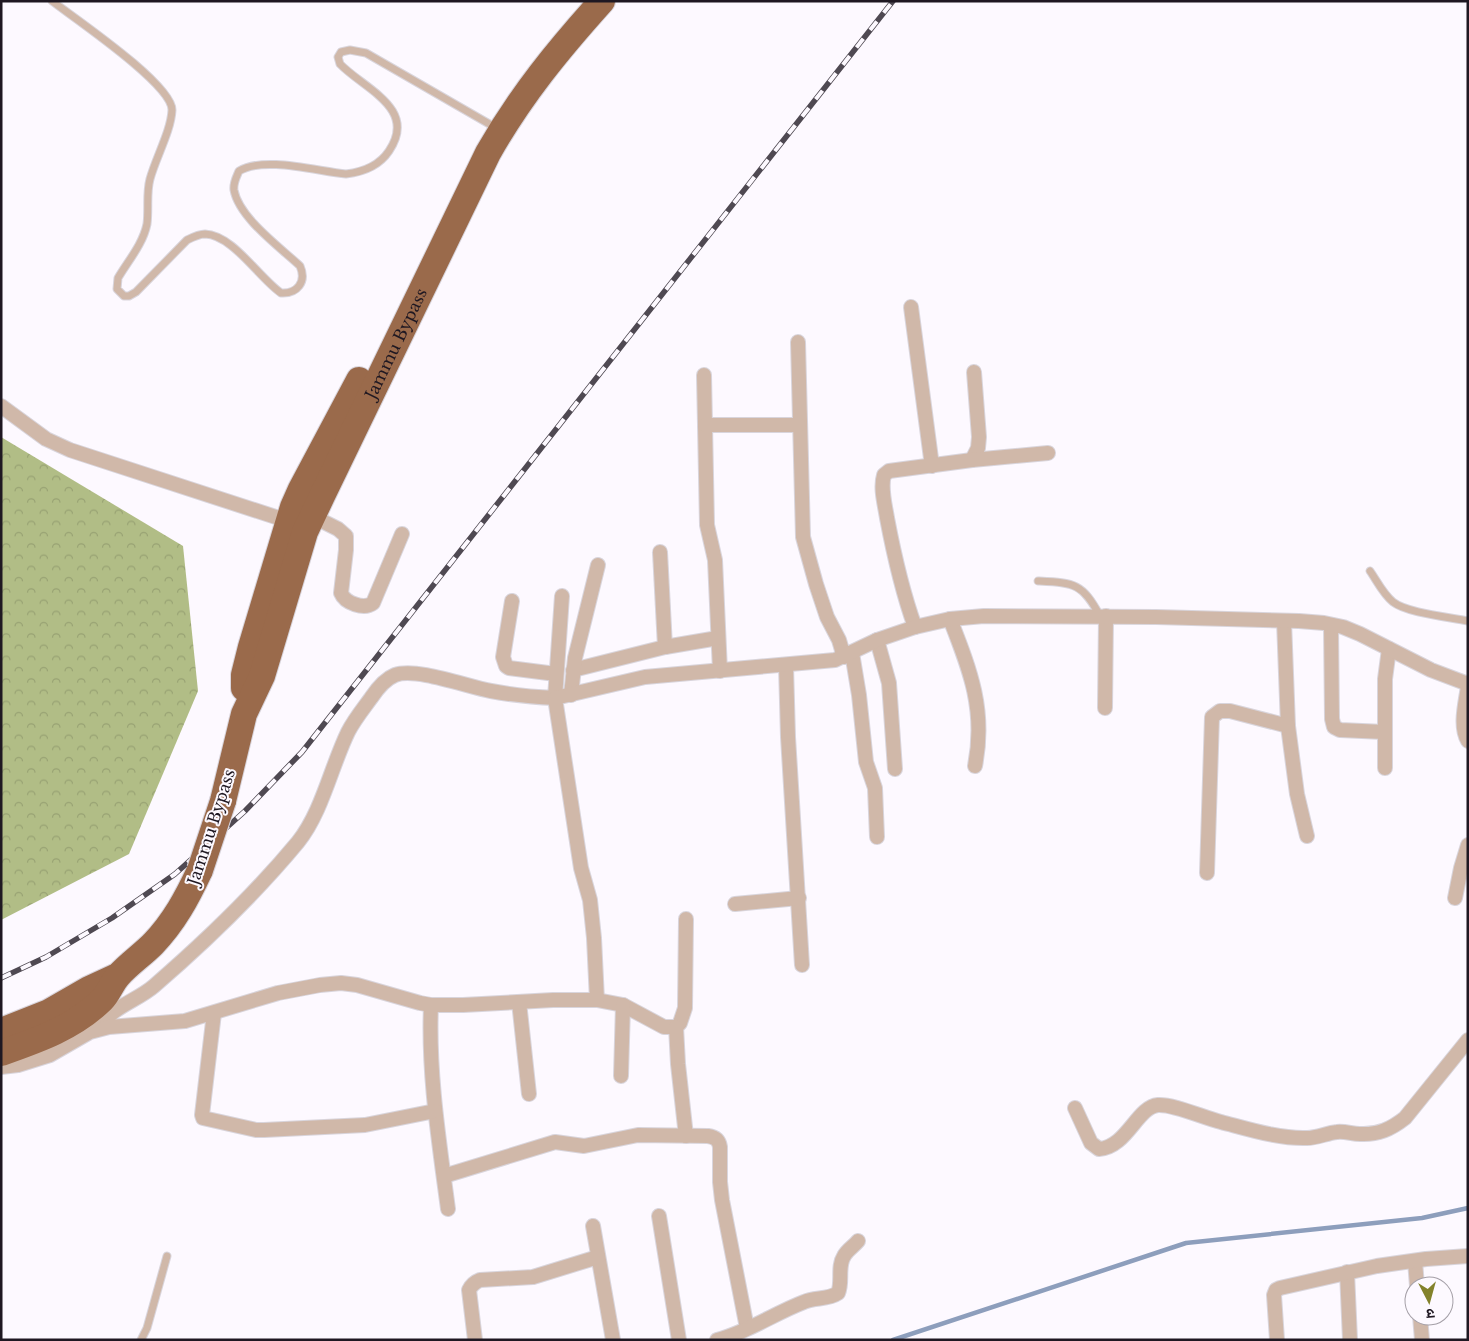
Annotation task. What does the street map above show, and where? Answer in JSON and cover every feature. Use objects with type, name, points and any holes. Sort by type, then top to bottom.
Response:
[{"type":"highway","name":"Jammu Bypass","points":[[494,126],[506,90],[540,44],[579,1]]},
{"type":"highway","name":"Jammu Bypass","points":[[1,1053],[43,1038],[77,1021],[104,999],[118,976],[170,925],[185,901],[200,870],[222,801],[244,714],[244,675],[300,519],[301,489],[392,318],[473,145],[494,126],[602,1]]},
{"type":"highway","name":"Jammu Bypass","points":[[1,1031],[49,1012],[89,989],[118,976]]},
{"type":"street","points":[[911,307],[932,466]]},
{"type":"street","points":[[798,342],[803,537],[827,617],[844,650],[860,695],[866,762],[875,788],[877,838]]},
{"type":"street","points":[[972,460],[978,448],[979,437],[974,372]]},
{"type":"street","points":[[704,375],[708,525],[715,560],[719,653]]},
{"type":"street","points":[[1,406],[46,439],[70,450],[338,529],[346,536],[341,593],[344,598],[363,606],[373,603],[402,534]]},
{"type":"street","points":[[705,425],[799,425]]},
{"type":"street","points":[[914,623],[894,555],[885,504],[884,475],[889,471],[972,460],[1048,454]]},
{"type":"street","points":[[660,552],[665,647]]},
{"type":"street","points":[[572,681],[598,565]]},
{"type":"street","points":[[562,596],[555,685],[581,868],[590,900],[597,1000]]},
{"type":"street","points":[[512,601],[504,657],[506,666],[555,685]]},
{"type":"street","points":[[99,1029],[113,1012],[152,988],[232,915],[304,835],[354,720],[378,688],[396,674],[416,673],[490,691],[520,696],[572,681],[665,647],[719,653],[786,666],[825,662],[844,650],[877,640],[914,623],[950,619],[984,616],[1103,616],[1284,621],[1344,627],[1431,670],[1468,685],[1464,725],[1465,736],[1468,741]]},
{"type":"street","points":[[1103,616],[1105,708]]},
{"type":"street","points":[[950,619],[971,675],[979,715],[980,733],[975,766]]},
{"type":"street","points":[[1284,621],[1288,726],[1297,794],[1308,836]]},
{"type":"street","points":[[1331,625],[1332,719],[1334,727],[1340,730],[1384,732]]},
{"type":"street","points":[[877,640],[889,684],[895,769]]},
{"type":"street","points":[[1385,768],[1385,679],[1389,649]]},
{"type":"street","points":[[572,681],[645,677],[719,653]]},
{"type":"street","points":[[786,666],[788,737],[802,965]]},
{"type":"street","points":[[1207,872],[1212,717],[1220,711],[1230,711],[1288,726]]},
{"type":"street","points":[[1455,898],[1468,845]]},
{"type":"street","points":[[735,904],[799,898]]},
{"type":"street","points":[[1,1067],[18,1065],[50,1055],[99,1029],[119,1025],[185,1020],[278,993],[341,983],[357,985],[420,1003],[431,1004],[463,1005],[597,1000],[623,1005],[664,1027],[676,1026],[680,1023],[685,1008],[686,920]]},
{"type":"street","points":[[519,1002],[529,1094]]},
{"type":"street","points":[[431,1004],[431,1059],[435,1111],[448,1209]]},
{"type":"street","points":[[621,1076],[623,1005]]},
{"type":"street","points":[[214,1013],[203,1118],[256,1130],[264,1130],[365,1125],[435,1111]]},
{"type":"street","points":[[676,1026],[686,1136]]},
{"type":"street","points":[[1075,1108],[1091,1143],[1099,1149],[1107,1148],[1117,1142],[1145,1112],[1156,1106],[1168,1106],[1220,1122],[1296,1138],[1310,1138],[1336,1132],[1376,1134],[1405,1118],[1448,1062],[1468,1040]]},
{"type":"street","points":[[444,1176],[555,1142],[584,1146],[638,1135],[713,1136],[720,1143],[722,1200],[747,1328]]},
{"type":"street","points":[[659,1216],[679,1340]]},
{"type":"street","points":[[593,1226],[613,1340]]},
{"type":"street","points":[[717,1340],[802,1302],[833,1296],[838,1293],[841,1284],[841,1262],[843,1257],[858,1241]]},
{"type":"street","points":[[1277,1340],[1274,1301],[1276,1290],[1284,1286],[1347,1272],[1415,1261],[1468,1256]]},
{"type":"street","points":[[475,1340],[469,1290],[475,1282],[480,1280],[533,1277],[598,1257]]},
{"type":"street","points":[[1415,1261],[1416,1276]]},
{"type":"street","points":[[1347,1272],[1350,1340]]},
{"type":"street","points":[[1421,1326],[1422,1340]]},
{"type":"lane","points":[[52,1],[129,60],[158,86],[171,103],[170,122],[149,182],[147,225],[138,246],[116,283],[117,289],[124,296],[129,296],[136,292],[187,240],[197,235],[207,234],[224,241],[238,252],[281,293],[288,293],[297,289],[302,282],[303,274],[300,266],[256,225],[242,208],[234,189],[235,180],[239,172],[256,165],[269,164],[346,174],[357,173],[374,166],[384,158],[393,144],[397,131],[396,120],[391,108],[383,98],[340,64],[338,57],[341,52],[350,50],[366,53],[494,126]]},
{"type":"lane","points":[[1370,571],[1390,599],[1399,606],[1468,621]]},
{"type":"lane","points":[[1038,581],[1060,582],[1079,587],[1103,616]]},
{"type":"lane","points":[[140,1340],[147,1328],[167,1256]]},
{"type":"green space","points":[[1,437],[183,546],[198,691],[129,854],[1,920]]},
{"type":"waterway","points":[[893,1340],[1186,1243],[1422,1218],[1468,1208]]},
{"type":"railway","points":[[1,978],[46,957],[112,918],[175,874],[245,811],[302,752],[893,1]]}]
